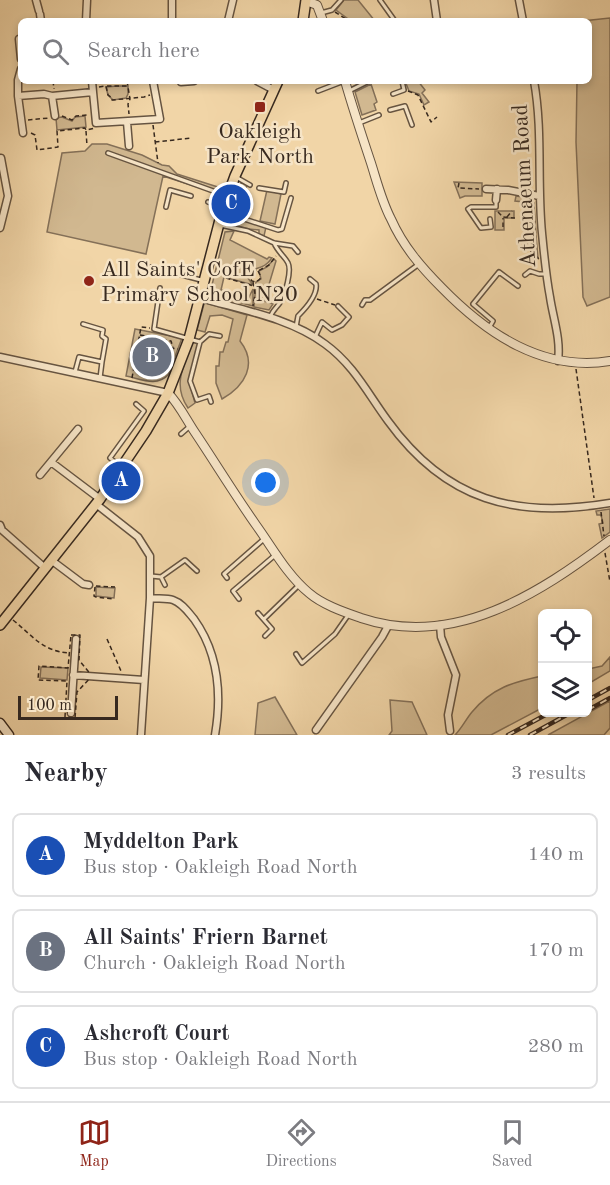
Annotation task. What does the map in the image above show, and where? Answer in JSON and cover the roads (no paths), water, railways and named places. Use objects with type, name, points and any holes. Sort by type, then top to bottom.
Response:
[{"type":"main road","points":[[305,18],[306,1]]},
{"type":"main road","points":[[0,625],[98,502],[146,431],[168,393],[189,339],[227,196],[276,86]]},
{"type":"main road","points":[[0,723],[9,735]]},
{"type":"street","points":[[36,0],[40,15]]},
{"type":"street","points":[[86,18],[87,0]]},
{"type":"street","points":[[171,0],[172,18]]},
{"type":"street","points":[[229,18],[233,0]]},
{"type":"street","points":[[434,0],[437,18]]},
{"type":"street","points":[[519,0],[522,18]]},
{"type":"street","points":[[306,1],[317,5],[322,17]]},
{"type":"street","points":[[18,84],[18,96],[26,133]]},
{"type":"street","points":[[18,96],[44,94],[54,96],[93,87],[97,125],[159,119],[153,84]]},
{"type":"street","points":[[346,84],[387,213],[407,250],[419,264],[460,307],[488,330],[520,347],[558,361],[577,364],[610,361]]},
{"type":"street","name":"Athenaeum Road","points":[[534,84],[540,118],[539,196],[542,233],[546,274],[560,347],[558,361]]},
{"type":"street","points":[[54,96],[55,116]]},
{"type":"street","points":[[128,122],[129,146]]},
{"type":"street","points":[[0,158],[8,196],[3,206],[0,228]]},
{"type":"street","points":[[486,189],[539,196]]},
{"type":"street","points":[[496,189],[496,200]]},
{"type":"street","points":[[201,298],[252,312],[296,328],[332,349],[353,370],[388,420],[416,453],[451,483],[478,496],[510,505],[551,508],[610,503]]},
{"type":"street","points":[[0,357],[168,393],[265,538],[300,584],[310,594],[349,614],[388,626],[408,628],[440,625],[488,613],[527,597],[562,576],[607,543]]},
{"type":"street","points":[[40,475],[78,429]]},
{"type":"street","points":[[51,462],[144,543],[150,556],[150,598],[141,735]]},
{"type":"street","points":[[0,525],[2,530],[45,568]]},
{"type":"street","points":[[51,560],[83,584],[92,586]]},
{"type":"street","points":[[150,598],[172,600],[183,605],[197,624],[211,650],[219,687],[219,710],[215,735]]},
{"type":"street","points":[[440,625],[441,637],[456,675],[449,709],[450,731]]},
{"type":"street","points":[[316,730],[388,626]]},
{"type":"street","points":[[70,713],[76,639]]},
{"type":"street","points":[[73,675],[144,680]]},
{"type":"street","points":[[451,700],[461,696]]},
{"type":"street","points":[[449,709],[458,712]]},
{"type":"lane","points":[[322,17],[341,0]]},
{"type":"lane","points":[[380,0],[393,18]]},
{"type":"lane","points":[[318,91],[337,84]]},
{"type":"lane","points":[[348,91],[364,84]]},
{"type":"lane","points":[[393,94],[404,90],[403,84]]},
{"type":"lane","points":[[390,110],[405,106],[412,125]]},
{"type":"lane","points":[[358,124],[379,114]]},
{"type":"lane","points":[[108,153],[227,196]]},
{"type":"lane","points":[[235,176],[250,185]]},
{"type":"lane","points":[[259,188],[284,192],[286,183]]},
{"type":"lane","points":[[166,207],[170,190],[191,196]]},
{"type":"lane","points":[[208,202],[278,230],[282,229],[291,198]]},
{"type":"lane","points":[[490,219],[491,227],[481,228],[468,209],[496,207],[496,200]]},
{"type":"lane","points":[[218,224],[248,231],[274,243],[293,246],[298,252]]},
{"type":"lane","points":[[270,318],[282,300],[289,271],[288,262],[279,254],[274,243]]},
{"type":"lane","points":[[362,305],[365,300],[370,300],[419,264]]},
{"type":"lane","points":[[151,267],[205,281]]},
{"type":"lane","points":[[525,274],[530,271],[546,274]]},
{"type":"lane","points":[[488,330],[493,321],[474,304],[499,272],[518,286]]},
{"type":"lane","points":[[296,328],[298,316],[317,290],[316,284],[310,279]]},
{"type":"lane","points":[[160,288],[154,329],[200,342]]},
{"type":"lane","points":[[315,337],[322,322],[332,330],[342,325],[349,317],[338,306]]},
{"type":"lane","points":[[83,324],[103,330],[102,336],[106,339],[100,378]]},
{"type":"lane","points":[[211,402],[209,396],[197,400],[190,381],[200,342],[209,334],[220,336]]},
{"type":"lane","points":[[74,373],[79,357],[102,362]]},
{"type":"lane","points":[[122,468],[110,458],[144,411],[136,404]]},
{"type":"lane","points":[[135,426],[146,431]]},
{"type":"lane","points":[[181,434],[191,426]]},
{"type":"lane","points":[[227,579],[224,574],[265,538]]},
{"type":"lane","points":[[239,599],[233,591],[277,554]]},
{"type":"lane","points":[[151,576],[161,577],[185,560],[197,571]]},
{"type":"lane","points":[[161,577],[165,585]]},
{"type":"lane","points":[[264,619],[300,584]]},
{"type":"lane","points":[[258,613],[272,629],[265,636]]},
{"type":"lane","points":[[296,654],[302,663],[335,634],[349,614]]},
{"type":"railway","points":[[592,698],[610,688]]},
{"type":"railway","points":[[592,708],[610,698]]},
{"type":"railway","points":[[508,735],[542,717]]},
{"type":"railway","points":[[530,735],[563,717]]},
{"type":"place","name":"Oakleigh Park North","points":[[260,107]]},
{"type":"place","name":"Ashcroft Court","points":[[231,204]]},
{"type":"place","name":"All Saints' CofE Primary School N20","points":[[89,281]]},
{"type":"place","name":"All Saints' Friern Barnet","points":[[152,357]]},
{"type":"place","name":"Myddelton Park","points":[[121,481]]}]
